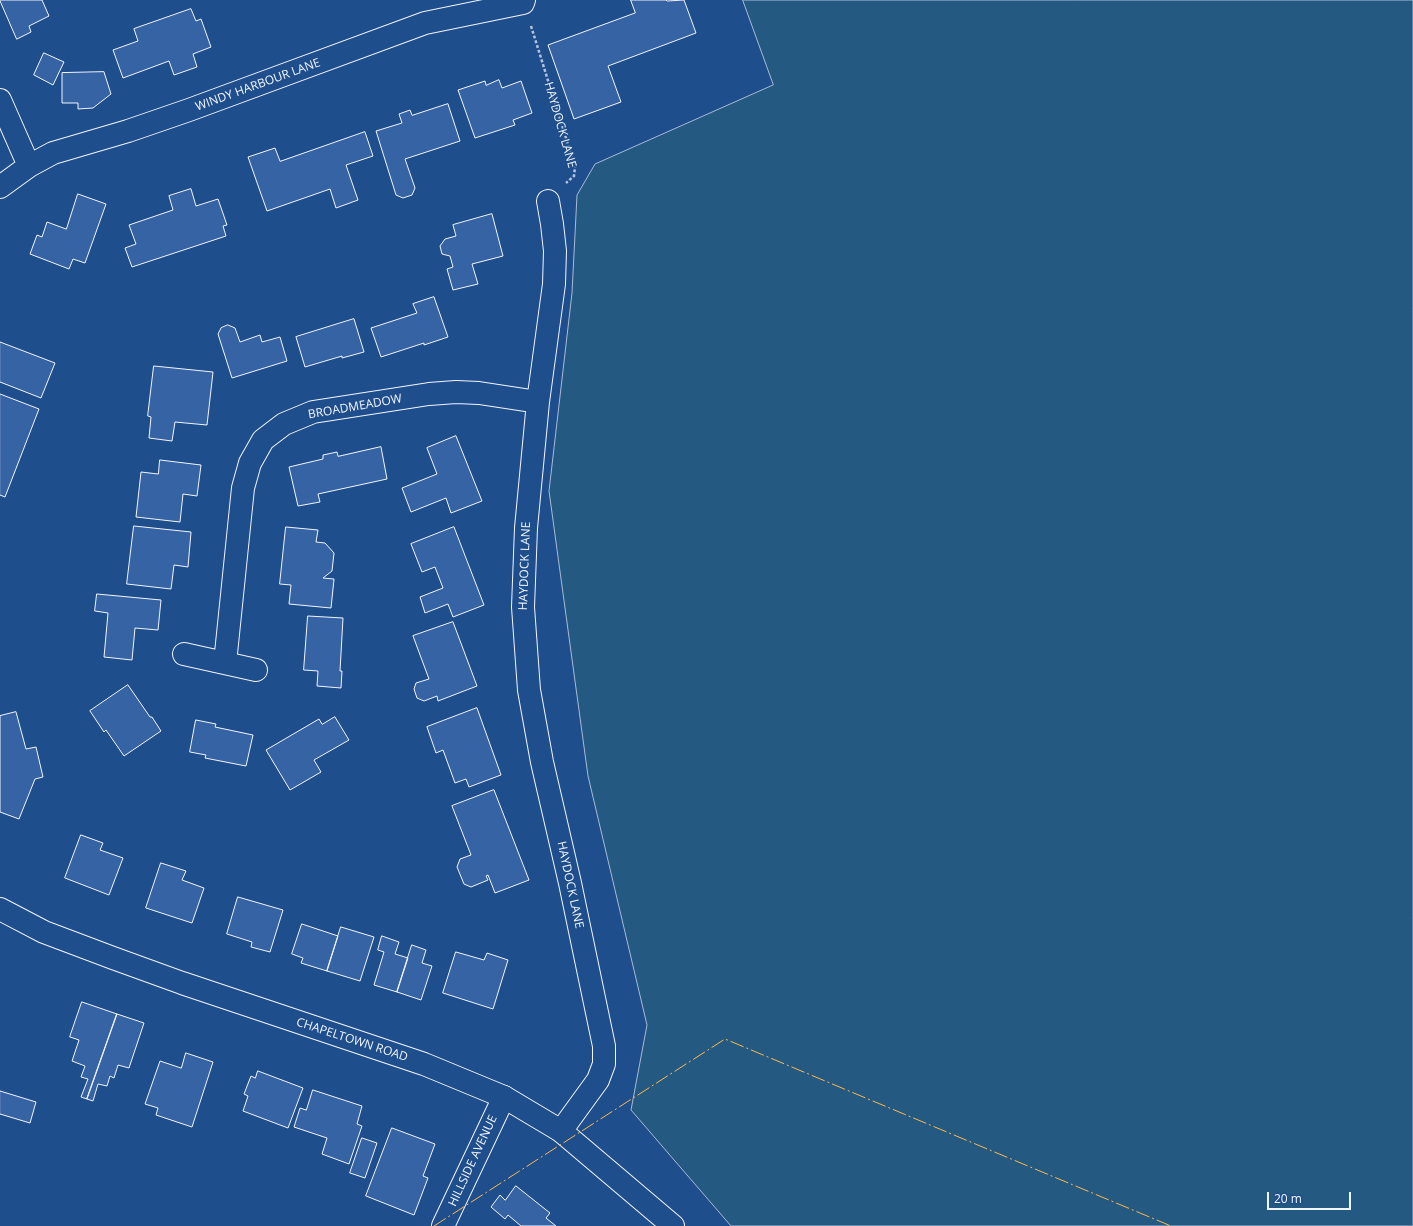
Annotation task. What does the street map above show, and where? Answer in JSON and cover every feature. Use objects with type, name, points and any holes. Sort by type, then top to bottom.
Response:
[{"type":"street","name":"WINDY HARBOUR LANE","points":[[0,188],[29,166],[53,153],[128,131],[189,110],[425,23],[524,1]]},
{"type":"street","points":[[0,100],[29,166]]},
{"type":"street","name":"HAYDOCK LANE","points":[[548,201],[555,251],[554,284],[538,402],[526,528],[523,607],[529,690],[542,762],[570,883],[604,1046],[604,1064],[598,1080],[560,1131]]},
{"type":"street","name":"BROADMEADOW","points":[[225,663],[243,488],[250,463],[263,440],[284,424],[313,412],[429,394],[456,392],[479,393],[538,402]]},
{"type":"street","points":[[184,654],[256,670]]},
{"type":"street","name":"CHAPELTOWN ROAD","points":[[0,909],[44,932],[113,958],[182,983],[424,1064],[504,1096],[560,1131],[673,1226]]},
{"type":"street","name":"HILLSIDE AVENUE","points":[[443,1226],[504,1096]]},
{"type":"path","name":"HAYDOCK LANE","points":[[524,1],[575,167],[574,176],[548,201]]},
{"type":"shaded area","points":[[743,0],[1413,0],[1413,1226],[731,1226],[631,1110],[647,1025],[588,776],[549,491],[572,293],[577,195],[595,164],[773,85]]},
{"type":"building","points":[[0,0],[42,0],[49,16],[29,26],[31,32],[17,39]]},
{"type":"building","points":[[631,0],[684,0],[696,33],[608,66],[621,102],[574,119],[548,45],[635,13]]},
{"type":"building","points":[[191,9],[196,21],[201,19],[211,47],[193,54],[197,67],[174,75],[169,61],[123,78],[113,50],[138,41],[134,29]]},
{"type":"building","points":[[44,53],[64,62],[53,85],[34,75]]},
{"type":"building","points":[[104,72],[111,94],[93,108],[78,109],[78,103],[62,103],[62,73]]},
{"type":"building","points":[[499,80],[502,88],[521,81],[532,113],[513,120],[515,125],[475,138],[458,90],[485,81],[486,85]]},
{"type":"building","points":[[448,104],[460,141],[405,159],[415,188],[412,195],[403,198],[396,195],[376,131],[402,123],[399,114],[410,110],[412,115]]},
{"type":"building","points":[[365,132],[373,156],[346,165],[358,200],[336,208],[330,189],[267,211],[248,157],[275,148],[280,161]]},
{"type":"building","points":[[191,189],[196,206],[218,199],[227,225],[223,226],[226,236],[132,267],[125,248],[136,244],[129,225],[173,210],[169,196]]},
{"type":"building","points":[[78,194],[106,204],[85,263],[73,259],[69,269],[30,254],[37,235],[42,237],[47,222],[66,229]]},
{"type":"building","points":[[492,214],[503,256],[472,264],[478,284],[453,290],[447,269],[453,267],[450,256],[442,254],[440,246],[445,239],[456,236],[453,225]]},
{"type":"building","points":[[434,297],[448,337],[381,357],[371,328],[417,313],[413,304]]},
{"type":"building","points":[[354,319],[364,352],[342,358],[342,356],[305,367],[296,337]]},
{"type":"building","points":[[228,325],[235,328],[240,342],[260,335],[262,342],[280,337],[287,361],[232,378],[218,334],[221,328]]},
{"type":"building","points":[[0,342],[55,363],[41,398],[0,382]]},
{"type":"building","points":[[154,366],[213,372],[207,425],[175,422],[172,441],[149,438],[151,417],[148,416]]},
{"type":"building","points":[[0,394],[39,409],[5,497],[0,495]]},
{"type":"building","points":[[456,436],[482,501],[451,513],[446,498],[411,512],[402,488],[437,474],[427,448]]},
{"type":"building","points":[[381,447],[387,479],[318,494],[320,502],[298,506],[289,467],[323,459],[323,455],[337,452],[338,456]]},
{"type":"building","points":[[160,460],[201,465],[197,496],[183,494],[180,522],[136,517],[141,472],[158,474]]},
{"type":"building","points":[[134,526],[191,532],[188,567],[174,565],[171,589],[127,584]]},
{"type":"building","points":[[286,527],[318,530],[316,542],[325,543],[334,553],[332,571],[323,578],[334,579],[331,608],[289,604],[291,585],[280,584]]},
{"type":"building","points":[[454,527],[484,605],[453,617],[448,604],[425,613],[420,597],[443,588],[435,567],[422,572],[411,544]]},
{"type":"building","points":[[97,594],[161,600],[158,630],[135,628],[132,660],[104,657],[108,613],[95,611]]},
{"type":"building","points":[[308,616],[343,618],[340,671],[342,671],[341,688],[317,686],[318,671],[304,670]]},
{"type":"building","points":[[453,622],[477,686],[438,701],[437,696],[424,701],[417,698],[414,689],[416,683],[429,679],[413,636]]},
{"type":"building","points":[[128,685],[161,731],[124,756],[106,730],[104,732],[90,711]]},
{"type":"building","points":[[477,708],[501,775],[469,787],[466,779],[455,783],[443,750],[436,753],[427,727]]},
{"type":"building","points":[[16,712],[26,749],[36,747],[43,777],[35,779],[19,819],[0,812],[0,716]]},
{"type":"building","points":[[335,717],[349,740],[314,760],[321,772],[290,790],[266,750],[319,719],[322,724]]},
{"type":"building","points":[[196,720],[216,724],[215,727],[253,735],[246,766],[205,758],[206,755],[190,752]]},
{"type":"building","points":[[494,790],[529,880],[495,893],[488,875],[486,876],[488,880],[471,887],[464,884],[457,867],[460,859],[471,855],[452,806]]},
{"type":"building","points":[[81,835],[103,843],[100,850],[123,858],[109,895],[65,878]]},
{"type":"building","points":[[161,863],[186,871],[182,880],[204,888],[192,923],[146,908]]},
{"type":"building","points":[[238,897],[283,910],[270,952],[251,947],[252,942],[227,934]]},
{"type":"building","points":[[302,924],[338,936],[327,971],[301,963],[303,958],[292,954]]},
{"type":"building","points":[[341,927],[374,937],[360,981],[327,971]]},
{"type":"building","points":[[382,936],[399,942],[395,954],[408,958],[397,992],[374,985],[384,952],[378,950]]},
{"type":"building","points":[[412,945],[426,950],[422,963],[432,966],[421,1000],[397,992]]},
{"type":"building","points":[[456,952],[484,960],[487,953],[508,960],[493,1009],[443,993]]},
{"type":"building","points":[[82,1002],[117,1014],[87,1099],[81,1097],[88,1079],[81,1077],[85,1066],[72,1061],[79,1040],[70,1037]]},
{"type":"building","points":[[117,1014],[144,1023],[129,1068],[118,1065],[114,1078],[110,1076],[107,1086],[98,1084],[93,1101],[87,1099]]},
{"type":"building","points":[[186,1053],[213,1062],[192,1127],[156,1115],[158,1108],[145,1104],[160,1061],[181,1068]]},
{"type":"building","points":[[258,1071],[303,1088],[288,1128],[243,1111],[248,1096],[244,1094],[251,1076],[255,1078]]},
{"type":"building","points":[[313,1090],[362,1106],[357,1124],[362,1126],[349,1164],[322,1154],[327,1138],[294,1127],[300,1108],[306,1110]]},
{"type":"building","points":[[0,1091],[36,1102],[30,1123],[0,1114]]},
{"type":"building","points":[[392,1128],[435,1144],[423,1176],[428,1178],[414,1215],[366,1196]]},
{"type":"building","points":[[362,1138],[377,1143],[365,1178],[350,1173]]},
{"type":"building","points":[[516,1186],[550,1213],[546,1218],[556,1226],[521,1226],[508,1215],[505,1219],[491,1207],[500,1195],[505,1200]]},
{"type":"power","points":[[434,1226],[725,1039],[1171,1226]]}]
